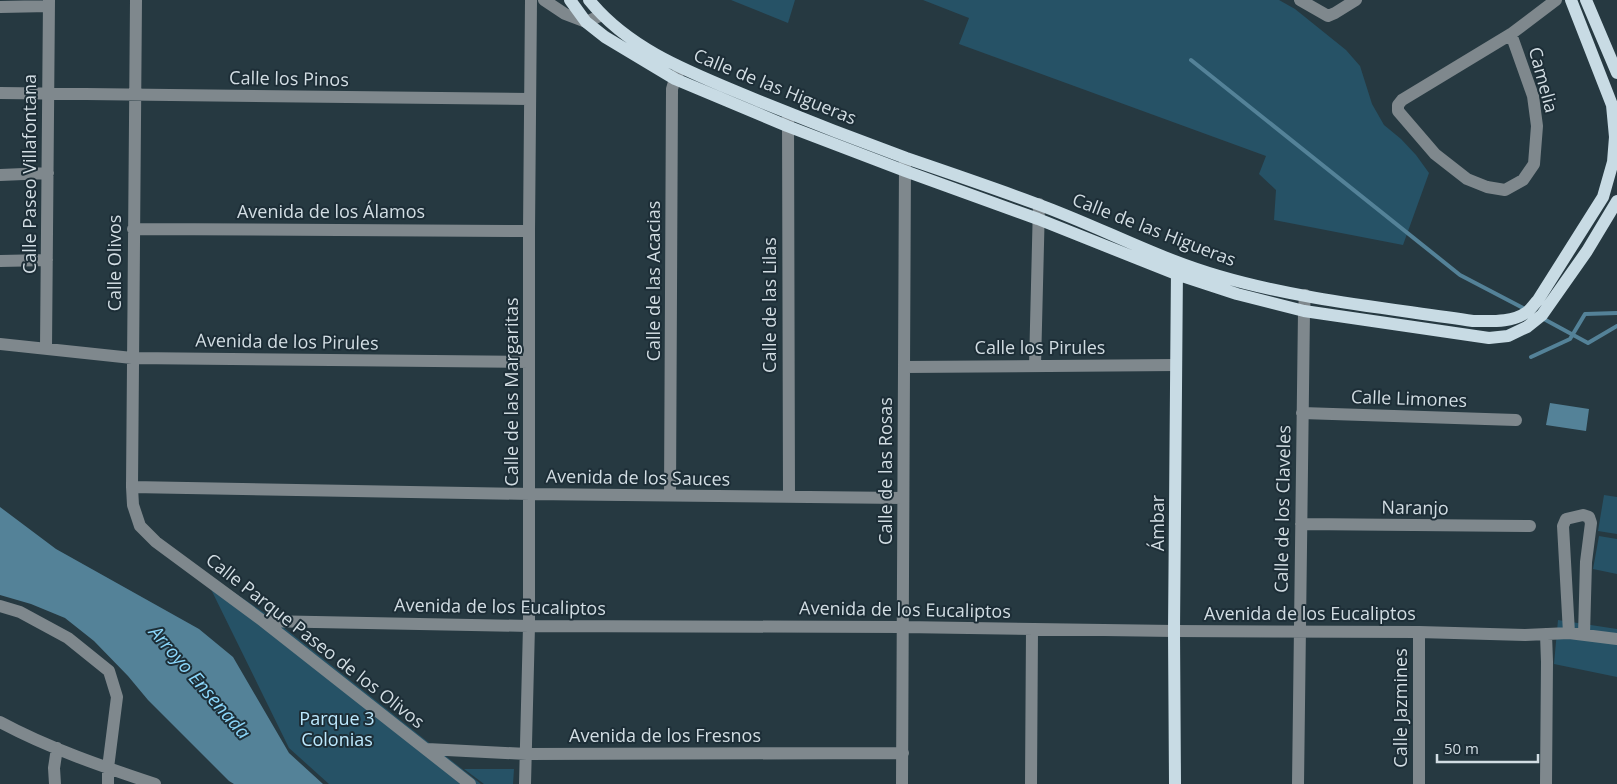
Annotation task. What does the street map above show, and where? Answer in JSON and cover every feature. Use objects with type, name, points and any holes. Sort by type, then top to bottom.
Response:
[{"type":"main road","name":"Calle de las Higueras","points":[[570,0],[586,22],[621,47],[787,126],[904,171],[1177,268],[1306,295],[1473,321],[1511,319],[1526,313],[1538,300],[1603,197],[1613,162],[1615,137],[1612,105],[1571,0]]},
{"type":"main road","name":"Calle de las Higueras","points":[[589,0],[602,15],[677,74],[1039,204],[1237,294],[1304,310],[1489,338],[1508,336],[1527,327],[1542,315],[1587,251],[1617,201]]},
{"type":"main road","points":[[1586,0],[1617,73]]},
{"type":"main road","name":"Ámbar","points":[[1175,784],[1174,631],[1177,268]]},
{"type":"street","name":"Calle Olivos","points":[[136,0],[132,487],[133,505],[140,526]]},
{"type":"street","name":"Calle de las Margaritas","points":[[525,784],[529,626],[529,99],[531,0]]},
{"type":"street","points":[[544,0],[565,14],[586,22],[602,15]]},
{"type":"street","points":[[1300,0],[1328,16],[1335,14],[1356,0]]},
{"type":"street","points":[[1511,34],[1556,0]]},
{"type":"street","points":[[0,7],[49,3]]},
{"type":"street","name":"Calle Paseo Villafontana","points":[[46,348],[49,3]]},
{"type":"street","name":"Camelia","points":[[1511,34],[1533,96],[1537,126],[1534,164],[1523,180],[1505,190],[1487,187],[1467,179],[1435,154],[1398,111],[1398,105],[1402,100],[1511,34]]},
{"type":"street","name":"Calle de las Acacias","points":[[670,496],[672,99],[677,74]]},
{"type":"street","name":"Calle los Pinos","points":[[0,94],[529,99]]},
{"type":"street","name":"Calle de las Lilas","points":[[788,113],[789,497]]},
{"type":"street","name":"Calle de las Rosas","points":[[902,784],[905,157]]},
{"type":"street","points":[[0,175],[48,173]]},
{"type":"street","points":[[1035,366],[1039,204]]},
{"type":"street","name":"Avenida de los Álamos","points":[[133,229],[529,231]]},
{"type":"street","points":[[0,261],[47,260]]},
{"type":"street","name":"Calle de los Claveles","points":[[1298,784],[1302,413],[1306,295]]},
{"type":"street","name":"Avenida de los Pirules","points":[[0,344],[132,358],[529,362]]},
{"type":"street","name":"Calle los Pirules","points":[[904,367],[1176,365]]},
{"type":"street","name":"Calle Limones","points":[[1302,413],[1516,420]]},
{"type":"street","name":"Avenida de los Sauces","points":[[132,487],[903,498]]},
{"type":"street","points":[[1569,633],[1563,526],[1566,519],[1583,515],[1589,517],[1591,523],[1586,562],[1584,635]]},
{"type":"street","name":"Naranjo","points":[[1301,524],[1530,526]]},
{"type":"street","name":"Calle Parque Paseo de los Olivos","points":[[140,526],[156,542],[263,621],[470,784]]},
{"type":"street","points":[[0,606],[20,612],[68,638],[109,671],[117,697],[108,768],[108,784]]},
{"type":"street","name":"Avenida de los Eucaliptos","points":[[263,621],[529,626],[903,627],[1419,632],[1525,635],[1569,633],[1617,640]]},
{"type":"street","points":[[1031,784],[1032,629]]},
{"type":"street","name":"Calle Jazmines","points":[[1419,632],[1419,784]]},
{"type":"street","points":[[1546,634],[1546,784]]},
{"type":"street","points":[[0,722],[16,731],[57,748],[155,784]]},
{"type":"street","points":[[0,736],[16,731]]},
{"type":"street","points":[[55,784],[54,768],[57,748]]},
{"type":"street","name":"Avenida de los Fresnos","points":[[427,749],[527,754],[902,753]]},
{"type":"green space","points":[[731,0],[795,0],[788,23]]},
{"type":"green space","points":[[923,0],[1279,0],[1295,9],[1346,50],[1360,66],[1372,104],[1384,125],[1416,155],[1429,173],[1403,245],[1274,220],[1276,190],[1259,174],[1266,156],[959,44],[969,18]]},
{"type":"green space","points":[[1604,495],[1617,497],[1617,534],[1598,531]]},
{"type":"green space","points":[[1599,536],[1617,539],[1617,574],[1593,569]]},
{"type":"green space","name":"Parque 3 Colonias","points":[[202,571],[269,616],[481,784],[329,784],[289,748]]},
{"type":"green space","points":[[1558,620],[1617,629],[1617,677],[1554,664]]},
{"type":"green space","points":[[464,769],[514,769],[513,784],[484,784]]},
{"type":"water","points":[[1550,403],[1589,409],[1586,431],[1546,425]]},
{"type":"water","name":"Arroyo Ensenada","points":[[0,507],[56,549],[199,629],[233,657],[289,753],[323,784],[234,784],[148,700],[94,641],[65,618],[31,604],[0,595]]},
{"type":"waterway","points":[[1191,60],[1460,275],[1525,309]]},
{"type":"waterway","points":[[1531,357],[1570,339],[1585,314],[1617,313]]},
{"type":"waterway","points":[[1542,318],[1588,343],[1617,326]]}]
